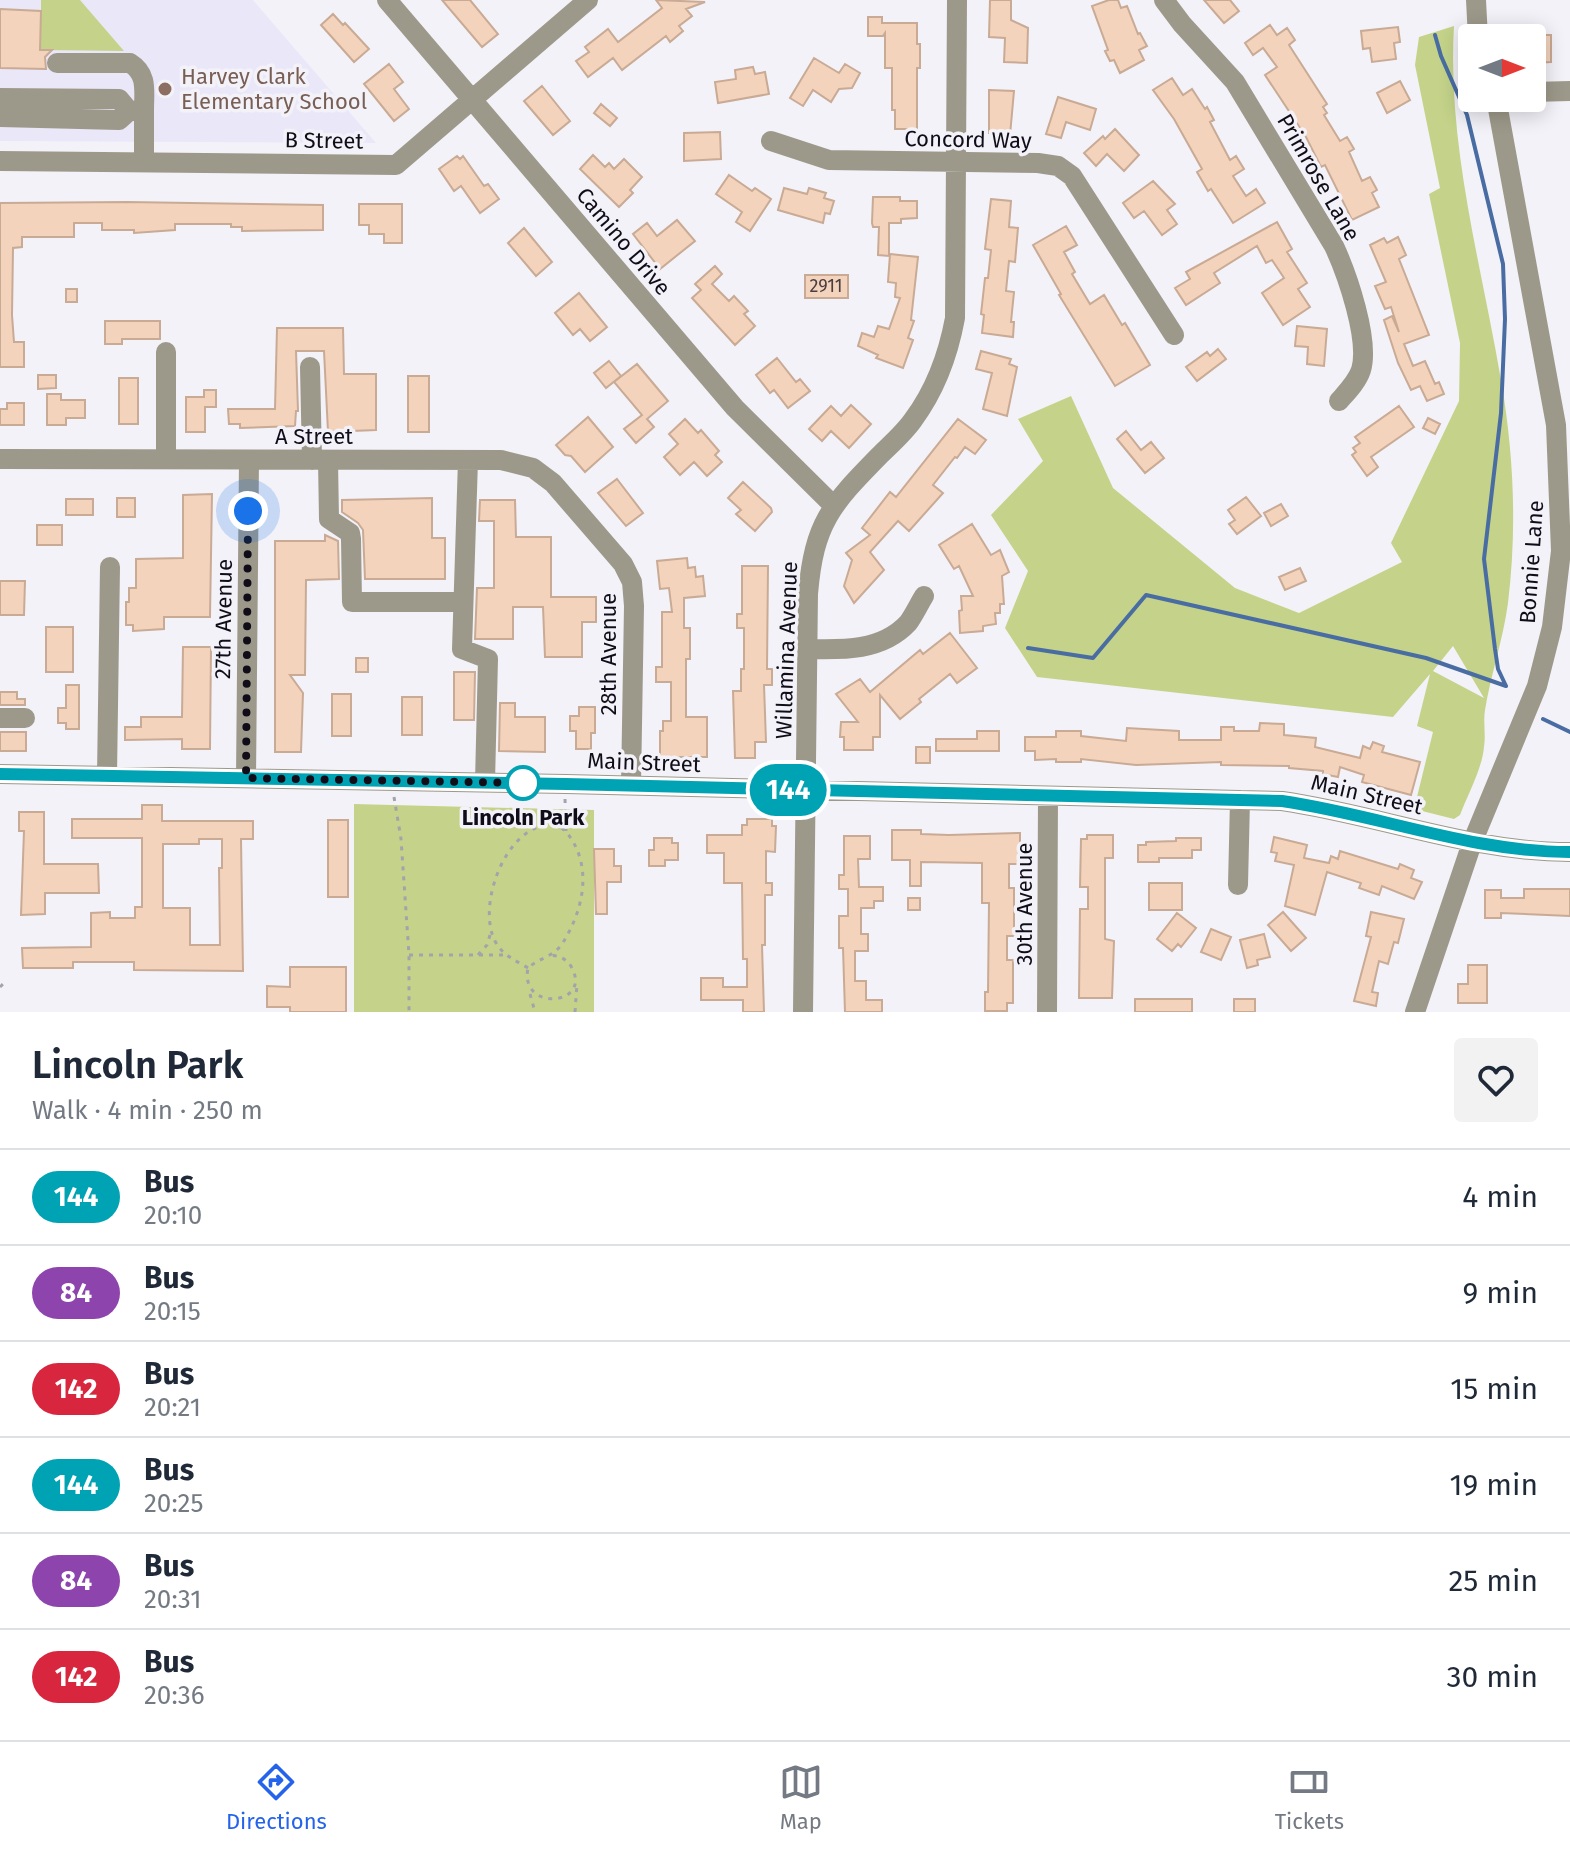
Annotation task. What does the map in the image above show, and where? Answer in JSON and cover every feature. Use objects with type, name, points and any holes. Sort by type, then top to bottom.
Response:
[{"type":"street","name":"Camino Drive","points":[[387,0],[735,408],[833,505]]},
{"type":"street","name":"B Street","points":[[0,161],[396,165],[588,0]]},
{"type":"street","name":"Willamina Avenue","points":[[803,1012],[810,565],[815,543],[833,505],[912,423],[933,390],[949,351],[955,318],[957,0]]},
{"type":"street","name":"Primrose Lane","points":[[1164,0],[1235,82],[1334,246],[1359,324],[1363,358],[1356,380],[1339,401]]},
{"type":"street","points":[[1476,0],[1477,24]]},
{"type":"street","points":[[57,63],[130,63],[140,69],[144,82],[137,111],[144,162]]},
{"type":"street","points":[[1546,92],[1570,91]]},
{"type":"street","points":[[0,98],[119,99],[137,111]]},
{"type":"street","points":[[0,117],[119,120],[137,111]]},
{"type":"street","name":"Bonnie Lane","points":[[1415,1012],[1472,843],[1541,673],[1552,627],[1561,551],[1556,425],[1499,112]]},
{"type":"street","name":"Concord Way","points":[[771,141],[829,160],[1038,163],[1058,166],[1072,176],[1174,335]]},
{"type":"street","points":[[166,352],[166,459]]},
{"type":"street","points":[[310,367],[329,519],[350,533],[352,602],[463,602]]},
{"type":"street","name":"A Street","points":[[0,459],[501,460],[533,468],[553,483],[597,535]]},
{"type":"street","name":"27th Avenue","points":[[246,778],[249,460]]},
{"type":"street","points":[[468,460],[462,649],[488,659],[485,782]]},
{"type":"street","name":"28th Avenue","points":[[597,535],[623,564],[632,582],[631,785]]},
{"type":"street","points":[[107,776],[110,567]]},
{"type":"street","points":[[808,649],[860,648],[881,643],[908,623],[924,596]]},
{"type":"street","points":[[0,718],[25,718]]},
{"type":"street","name":"Main Street","points":[[0,774],[1282,801],[1472,843],[1516,850],[1570,852]]},
{"type":"street","name":"30th Avenue","points":[[1047,1012],[1048,796]]},
{"type":"street","points":[[1238,885],[1240,800]]},
{"type":"path","points":[[393,781],[401,839],[409,955],[409,1012]]},
{"type":"path","points":[[535,1012],[526,977],[528,968],[560,948],[573,922],[584,876],[580,853],[566,831],[566,784]]},
{"type":"path","points":[[478,955],[487,945],[491,931],[491,896],[500,867],[517,842],[528,833],[555,825],[565,817]]},
{"type":"path","points":[[555,825],[566,831]]},
{"type":"path","points":[[491,931],[505,955]]},
{"type":"path","points":[[409,955],[505,955],[528,968]]},
{"type":"path","points":[[552,955],[565,959],[573,970],[578,996],[575,1012]]},
{"type":"path","points":[[530,994],[548,1004],[563,1002],[574,989],[576,980]]},
{"type":"path","points":[[0,987],[6,981]]},
{"type":"shaded area","name":"Harvey Clark Elementary School","points":[[0,0],[253,0],[376,143],[0,141]]},
{"type":"green space","points":[[41,0],[80,0],[124,51],[41,50]]},
{"type":"green space","points":[[1454,26],[1453,71],[1461,159],[1505,408],[1513,492],[1513,547],[1508,603],[1485,710],[1483,755],[1460,815],[1454,819],[1414,809],[1433,732],[1417,726],[1430,674],[1393,717],[1037,677],[1005,628],[1028,571],[991,515],[1043,461],[1018,419],[1071,396],[1113,488],[1235,588],[1299,613],[1402,562],[1391,543],[1459,401],[1460,343],[1429,194],[1440,188],[1415,65],[1419,37]],"holes":[[[1453,646],[1484,698],[1433,671]]]},
{"type":"green space","name":"Lincoln Park","points":[[354,804],[594,810],[594,1012],[354,1012]]},
{"type":"building","points":[[442,0],[470,0],[498,34],[482,47]]},
{"type":"building","points":[[656,0],[705,2],[686,9],[692,16],[679,26],[683,31],[670,42],[666,36],[622,70],[613,58],[588,77],[576,61],[589,52],[585,47],[608,29],[618,42],[662,8]]},
{"type":"building","points":[[990,0],[1011,0],[1011,20],[1028,28],[1027,63],[1004,62],[1005,38],[989,37]]},
{"type":"building","points":[[1118,0],[1121,8],[1127,6],[1138,34],[1147,46],[1139,50],[1144,60],[1120,73],[1105,51],[1108,50],[1092,6]]},
{"type":"building","points":[[1204,0],[1230,0],[1239,11],[1224,23]]},
{"type":"building","points":[[0,9],[41,11],[40,50],[52,50],[45,57],[46,69],[0,68]]},
{"type":"building","points":[[333,14],[369,49],[354,62],[321,25]]},
{"type":"building","points":[[868,17],[882,17],[882,23],[917,23],[920,68],[917,68],[917,129],[895,129],[892,68],[885,68],[885,33],[883,36],[868,36]]},
{"type":"building","points":[[1270,25],[1277,35],[1287,28],[1295,40],[1289,45],[1327,104],[1323,107],[1327,113],[1324,115],[1340,141],[1347,137],[1354,149],[1349,152],[1362,181],[1370,177],[1377,190],[1372,193],[1379,207],[1352,220],[1325,165],[1321,167],[1306,137],[1265,75],[1277,67],[1263,48],[1253,55],[1245,43]]},
{"type":"building","points":[[1398,27],[1400,42],[1394,43],[1396,59],[1372,62],[1370,48],[1363,49],[1361,31]]},
{"type":"building","points":[[1546,35],[1551,35],[1551,62],[1546,62]]},
{"type":"building","points":[[814,58],[839,73],[845,64],[860,73],[852,88],[839,89],[831,102],[813,90],[803,106],[790,98]]},
{"type":"building","points":[[389,64],[403,82],[394,89],[409,109],[394,121],[364,84]]},
{"type":"building","points":[[753,67],[755,74],[765,72],[769,94],[718,103],[715,82],[736,79],[735,70]]},
{"type":"building","points":[[1172,78],[1183,95],[1192,89],[1205,109],[1207,107],[1214,120],[1210,122],[1230,160],[1236,156],[1244,169],[1233,176],[1246,196],[1256,189],[1265,203],[1233,223],[1211,189],[1208,191],[1197,172],[1202,169],[1174,119],[1153,90]]},
{"type":"building","points":[[1400,81],[1410,100],[1387,113],[1377,93]]},
{"type":"building","points":[[542,86],[570,121],[553,135],[524,101]]},
{"type":"building","points":[[989,90],[1014,91],[1010,135],[989,133]]},
{"type":"building","points":[[1058,97],[1096,109],[1090,130],[1066,122],[1061,138],[1046,134]]},
{"type":"building","points":[[601,104],[617,118],[610,126],[594,113]]},
{"type":"building","points":[[1115,129],[1139,155],[1124,171],[1107,154],[1096,166],[1084,153]]},
{"type":"building","points":[[720,132],[721,159],[684,161],[684,133]]},
{"type":"building","points":[[593,155],[605,167],[609,163],[614,169],[624,159],[642,177],[630,190],[633,193],[619,207],[580,169]]},
{"type":"building","points":[[457,156],[460,159],[463,156],[484,186],[488,184],[499,199],[480,213],[461,186],[454,191],[439,169]]},
{"type":"building","points":[[729,175],[752,191],[755,188],[771,199],[750,231],[736,222],[742,212],[716,194]]},
{"type":"building","points":[[1153,181],[1175,204],[1167,210],[1177,224],[1162,235],[1144,211],[1134,218],[1123,203]]},
{"type":"building","points":[[784,188],[807,194],[809,188],[826,193],[824,198],[834,201],[830,214],[825,213],[823,223],[778,210]]},
{"type":"building","points":[[873,197],[900,197],[900,201],[917,201],[917,218],[889,223],[889,256],[878,255],[879,227],[873,227],[872,223]]},
{"type":"building","points":[[991,199],[1011,201],[1009,227],[1018,228],[1015,262],[1009,261],[1006,291],[1014,292],[1013,337],[982,333],[984,315],[981,314],[991,250],[985,249]]},
{"type":"building","points":[[0,203],[323,205],[323,230],[242,231],[242,227],[231,227],[231,224],[175,224],[175,230],[134,233],[134,230],[102,230],[102,223],[74,223],[74,237],[22,237],[22,247],[13,248],[12,315],[14,342],[24,342],[24,367],[0,367]]},
{"type":"building","points":[[359,204],[402,204],[402,243],[384,243],[384,234],[369,234],[369,225],[359,225]]},
{"type":"building","points":[[677,220],[695,241],[660,269],[633,234],[647,223],[657,236]]},
{"type":"building","points":[[1277,222],[1292,249],[1287,252],[1307,283],[1298,289],[1310,307],[1283,325],[1262,293],[1284,278],[1272,260],[1266,263],[1257,246],[1214,273],[1220,283],[1186,305],[1175,288],[1190,279],[1186,272]]},
{"type":"building","points":[[1066,226],[1077,245],[1064,252],[1075,272],[1072,274],[1090,304],[1104,295],[1150,365],[1115,386],[1059,295],[1033,245]]},
{"type":"building","points":[[524,228],[552,262],[536,276],[508,243]]},
{"type":"building","points":[[1398,237],[1406,255],[1399,259],[1429,335],[1404,344],[1413,366],[1425,361],[1435,384],[1439,382],[1444,394],[1427,401],[1420,386],[1411,390],[1398,363],[1384,320],[1392,316],[1399,332],[1391,307],[1385,309],[1375,286],[1386,282],[1370,245],[1384,238],[1387,243]]},
{"type":"building","points":[[890,254],[918,257],[911,320],[914,321],[908,338],[913,340],[903,368],[876,358],[878,355],[858,346],[862,333],[874,337],[878,326],[889,329],[900,298],[895,297],[896,283],[888,282]]},
{"type":"building","points":[[715,266],[722,274],[712,284],[729,301],[734,296],[748,311],[744,314],[755,326],[735,345],[692,298],[701,290],[695,284]]},
{"type":"building","points":[[805,275],[848,275],[848,298],[805,298]]},
{"type":"building","points":[[66,289],[77,289],[77,302],[66,302]]},
{"type":"building","points":[[579,293],[607,327],[590,341],[580,329],[573,335],[555,313]]},
{"type":"building","points":[[105,321],[160,321],[160,339],[122,339],[122,344],[105,344]]},
{"type":"building","points":[[1297,326],[1327,329],[1324,366],[1307,364],[1308,347],[1295,346]]},
{"type":"building","points":[[277,328],[343,328],[344,374],[376,374],[376,430],[328,432],[324,351],[296,351],[298,411],[295,426],[240,428],[240,424],[229,424],[228,409],[275,409]]},
{"type":"building","points":[[1218,349],[1226,359],[1197,381],[1186,367],[1207,352],[1210,356]]},
{"type":"building","points":[[981,351],[1011,359],[1009,364],[1017,367],[1007,416],[983,409],[992,373],[976,369]]},
{"type":"building","points":[[777,358],[796,382],[800,379],[810,391],[788,408],[774,390],[770,393],[756,375]]},
{"type":"building","points":[[609,361],[621,376],[606,388],[594,373]]},
{"type":"building","points":[[637,364],[668,401],[647,419],[654,427],[636,443],[624,429],[642,415],[614,382]]},
{"type":"building","points":[[38,375],[56,375],[56,388],[38,389]]},
{"type":"building","points":[[408,376],[429,376],[429,432],[408,432]]},
{"type":"building","points":[[119,378],[138,378],[138,424],[119,424]]},
{"type":"building","points":[[204,390],[216,390],[216,407],[205,407],[205,432],[186,432],[186,397],[204,397]]},
{"type":"building","points":[[47,394],[61,394],[61,400],[85,400],[85,418],[66,418],[66,425],[47,425]]},
{"type":"building","points":[[7,403],[24,403],[24,425],[0,425],[0,409],[7,409]]},
{"type":"building","points":[[851,405],[871,424],[849,448],[831,431],[822,441],[809,429],[831,406],[841,416]]},
{"type":"building","points":[[1399,406],[1414,427],[1371,457],[1378,467],[1367,476],[1352,455],[1356,452],[1353,448],[1360,443],[1355,437]]},
{"type":"building","points":[[588,417],[613,447],[585,472],[556,445]]},
{"type":"building","points":[[1428,418],[1440,424],[1435,434],[1423,428]]},
{"type":"building","points":[[685,419],[698,433],[701,430],[719,451],[715,455],[722,462],[707,476],[694,462],[680,475],[664,457],[678,444],[669,434]]},
{"type":"building","points":[[958,419],[986,440],[975,454],[965,447],[955,457],[933,485],[943,493],[909,531],[898,521],[870,552],[884,570],[854,603],[844,586],[852,560],[846,553],[870,535],[862,528],[890,492],[896,497]]},
{"type":"building","points":[[1126,431],[1141,450],[1151,442],[1164,458],[1145,473],[1117,439]]},
{"type":"building","points":[[617,479],[643,513],[626,526],[598,493]]},
{"type":"building","points":[[743,482],[772,512],[755,531],[736,514],[741,510],[728,498]]},
{"type":"building","points":[[212,494],[210,617],[164,617],[164,629],[133,631],[133,625],[126,625],[126,602],[129,602],[129,588],[136,588],[136,559],[183,558],[183,495]]},
{"type":"building","points":[[1246,497],[1261,516],[1237,534],[1229,524],[1235,520],[1228,510]]},
{"type":"building","points":[[117,498],[135,498],[135,517],[117,517]]},
{"type":"building","points":[[432,498],[432,538],[445,538],[445,579],[365,579],[363,530],[342,512],[342,500]]},
{"type":"building","points":[[66,499],[93,499],[93,515],[66,515]]},
{"type":"building","points":[[480,500],[515,500],[516,537],[551,537],[551,597],[596,597],[596,622],[582,622],[582,657],[545,657],[543,607],[513,607],[513,639],[475,639],[477,588],[494,588],[494,521],[479,521]]},
{"type":"building","points":[[1281,504],[1288,516],[1271,526],[1264,513]]},
{"type":"building","points":[[972,524],[991,555],[1000,550],[1009,572],[1002,576],[1004,604],[1000,604],[1000,613],[995,613],[996,624],[983,626],[983,631],[960,633],[961,596],[973,596],[959,566],[954,569],[939,545]]},
{"type":"building","points":[[37,525],[62,525],[62,545],[37,545]]},
{"type":"building","points":[[325,535],[338,541],[339,579],[306,580],[305,675],[290,675],[303,693],[301,752],[275,752],[275,541],[325,541]]},
{"type":"building","points":[[687,558],[688,568],[695,567],[696,577],[703,576],[705,596],[684,598],[684,628],[690,628],[690,659],[686,659],[686,717],[707,717],[707,757],[660,757],[663,721],[671,721],[671,682],[656,682],[656,667],[662,667],[662,612],[672,612],[669,588],[660,589],[657,561]]},
{"type":"building","points":[[742,566],[768,566],[767,669],[772,669],[772,685],[764,685],[766,742],[755,742],[755,758],[735,758],[733,691],[741,691],[741,669],[744,669],[744,628],[737,628],[737,614],[742,614]]},
{"type":"building","points":[[1300,568],[1306,581],[1285,590],[1279,577]]},
{"type":"building","points":[[0,581],[25,581],[24,615],[0,615]]},
{"type":"building","points":[[46,627],[73,627],[73,672],[46,672]]},
{"type":"building","points":[[950,633],[977,668],[957,683],[950,674],[900,719],[880,695],[880,737],[873,737],[873,750],[844,750],[844,737],[840,737],[841,722],[858,722],[836,694],[860,679],[870,692],[920,650],[923,654]]},
{"type":"building","points":[[183,647],[211,647],[210,749],[182,749],[182,739],[125,740],[125,727],[141,727],[141,717],[182,717]]},
{"type":"building","points":[[356,658],[368,658],[368,672],[356,672]]},
{"type":"building","points":[[454,672],[475,672],[474,720],[454,720]]},
{"type":"building","points":[[66,685],[79,685],[79,729],[66,729],[66,723],[58,723],[58,708],[66,708]]},
{"type":"building","points":[[0,692],[17,692],[17,699],[25,699],[25,705],[0,705]]},
{"type":"building","points":[[332,694],[351,694],[351,736],[332,736]]},
{"type":"building","points":[[402,697],[422,697],[422,735],[402,735]]},
{"type":"building","points":[[500,703],[515,703],[515,717],[545,717],[545,752],[499,751]]},
{"type":"building","points":[[579,707],[595,707],[595,733],[591,733],[591,749],[576,749],[576,731],[570,731],[570,716],[579,716]]},
{"type":"building","points":[[1260,723],[1284,724],[1284,735],[1316,738],[1315,747],[1360,758],[1363,746],[1370,749],[1373,742],[1384,746],[1382,752],[1420,762],[1411,795],[1362,782],[1364,775],[1340,767],[1338,777],[1323,774],[1323,771],[1289,766],[1221,765],[1221,762],[1136,765],[1081,759],[1081,762],[1056,762],[1056,759],[1035,760],[1035,751],[1025,751],[1025,737],[1056,737],[1056,731],[1081,731],[1081,736],[1126,741],[1127,728],[1179,731],[1179,740],[1221,740],[1221,727],[1234,727],[1234,731],[1259,731]]},
{"type":"building","points":[[977,731],[999,731],[999,751],[936,751],[936,739],[977,739]]},
{"type":"building","points":[[0,732],[26,732],[26,751],[0,751]]},
{"type":"building","points":[[916,747],[930,747],[930,763],[916,763]]},
{"type":"building","points":[[142,805],[162,805],[162,821],[253,821],[253,839],[241,839],[243,971],[134,970],[134,962],[73,962],[73,968],[23,968],[22,948],[91,947],[91,913],[110,912],[110,918],[135,918],[135,907],[142,907],[142,838],[72,838],[72,819],[142,819]],"holes":[[[199,839],[222,839],[222,868],[219,868],[220,945],[190,945],[190,908],[163,908],[163,844],[199,844]]]},
{"type":"building","points":[[19,812],[44,812],[44,864],[98,864],[99,893],[45,893],[45,914],[21,915],[24,831],[19,831]]},
{"type":"building","points":[[747,819],[772,819],[772,826],[776,826],[775,852],[766,851],[766,883],[772,883],[772,895],[765,895],[765,945],[762,945],[764,1012],[743,1012],[743,1000],[701,1000],[701,978],[723,978],[723,987],[747,987],[747,959],[743,959],[742,883],[724,883],[724,853],[707,853],[707,835],[742,835],[742,825],[747,825]]},
{"type":"building","points":[[328,820],[348,820],[348,897],[328,897]]},
{"type":"building","points":[[892,830],[921,830],[921,834],[949,835],[1020,833],[1020,864],[1009,864],[1009,888],[1014,888],[1014,936],[1007,936],[1007,960],[1013,960],[1013,1003],[1007,1003],[1007,1011],[985,1011],[989,903],[982,903],[982,863],[921,862],[921,886],[910,886],[910,860],[892,860]]},
{"type":"building","points":[[1087,835],[1113,835],[1113,858],[1105,858],[1105,939],[1114,941],[1112,998],[1079,998],[1080,909],[1088,909],[1088,887],[1080,887],[1081,839],[1087,839]]},
{"type":"building","points":[[844,836],[870,836],[870,859],[858,859],[859,887],[883,887],[883,901],[874,901],[874,908],[861,908],[861,934],[868,934],[868,951],[855,951],[855,981],[866,981],[866,1000],[882,1000],[882,1012],[845,1012],[843,948],[839,948],[839,916],[848,916],[848,889],[839,889],[839,875],[844,875]]},
{"type":"building","points":[[1274,837],[1307,845],[1304,858],[1329,863],[1331,856],[1338,859],[1340,851],[1398,869],[1400,864],[1414,870],[1411,878],[1422,882],[1414,899],[1382,886],[1379,895],[1359,888],[1361,883],[1327,872],[1315,915],[1285,906],[1294,865],[1275,861],[1277,853],[1271,852]]},
{"type":"building","points":[[654,838],[672,838],[672,843],[678,843],[678,860],[665,860],[665,866],[649,866],[649,850],[654,850]]},
{"type":"building","points":[[1176,838],[1201,838],[1201,850],[1192,850],[1192,858],[1159,858],[1159,862],[1138,862],[1138,845],[1176,841]]},
{"type":"building","points":[[594,849],[614,849],[614,866],[621,866],[621,882],[607,882],[607,914],[596,914]]},
{"type":"building","points":[[1149,883],[1182,883],[1182,910],[1149,910]]},
{"type":"building","points":[[1524,889],[1570,889],[1570,916],[1501,913],[1501,918],[1485,918],[1485,890],[1501,890],[1501,898],[1524,898]]},
{"type":"building","points":[[908,898],[920,898],[920,910],[908,910]]},
{"type":"building","points":[[1283,912],[1306,938],[1291,951],[1268,925]]},
{"type":"building","points":[[1371,912],[1404,919],[1388,964],[1379,961],[1372,992],[1378,993],[1376,1006],[1354,1001],[1371,937],[1366,936]]},
{"type":"building","points":[[1177,913],[1196,928],[1181,947],[1178,944],[1172,951],[1157,939]]},
{"type":"building","points":[[1211,929],[1231,937],[1221,960],[1201,952]]},
{"type":"building","points":[[1264,934],[1270,957],[1257,960],[1258,965],[1247,968],[1240,940]]},
{"type":"building","points":[[1468,965],[1487,965],[1487,1003],[1458,1003],[1458,984],[1468,984]]},
{"type":"building","points":[[290,967],[346,967],[346,1012],[290,1012],[290,1007],[267,1007],[267,986],[290,987]]},
{"type":"building","points":[[1135,999],[1192,999],[1192,1012],[1135,1012]]},
{"type":"building","points":[[1234,999],[1255,999],[1255,1012],[1234,1012]]},
{"type":"waterway","points":[[1435,35],[1467,115],[1503,264],[1505,319],[1501,413],[1484,559],[1498,669],[1506,686]]},
{"type":"waterway","points":[[1028,648],[1093,658],[1146,595],[1426,658],[1506,686]]},
{"type":"waterway","points":[[1543,719],[1570,732]]},
{"type":"bus line","name":"144","points":[[0,774],[1282,801],[1340,811],[1472,843],[1516,850],[1570,852]]},
{"type":"place","name":"Harvey Clark Elementary School","points":[[165,89]]},
{"type":"place","name":"Lincoln Park","points":[[523,783]]},
{"type":"route","points":[[248,511],[246,778],[523,783]]}]
